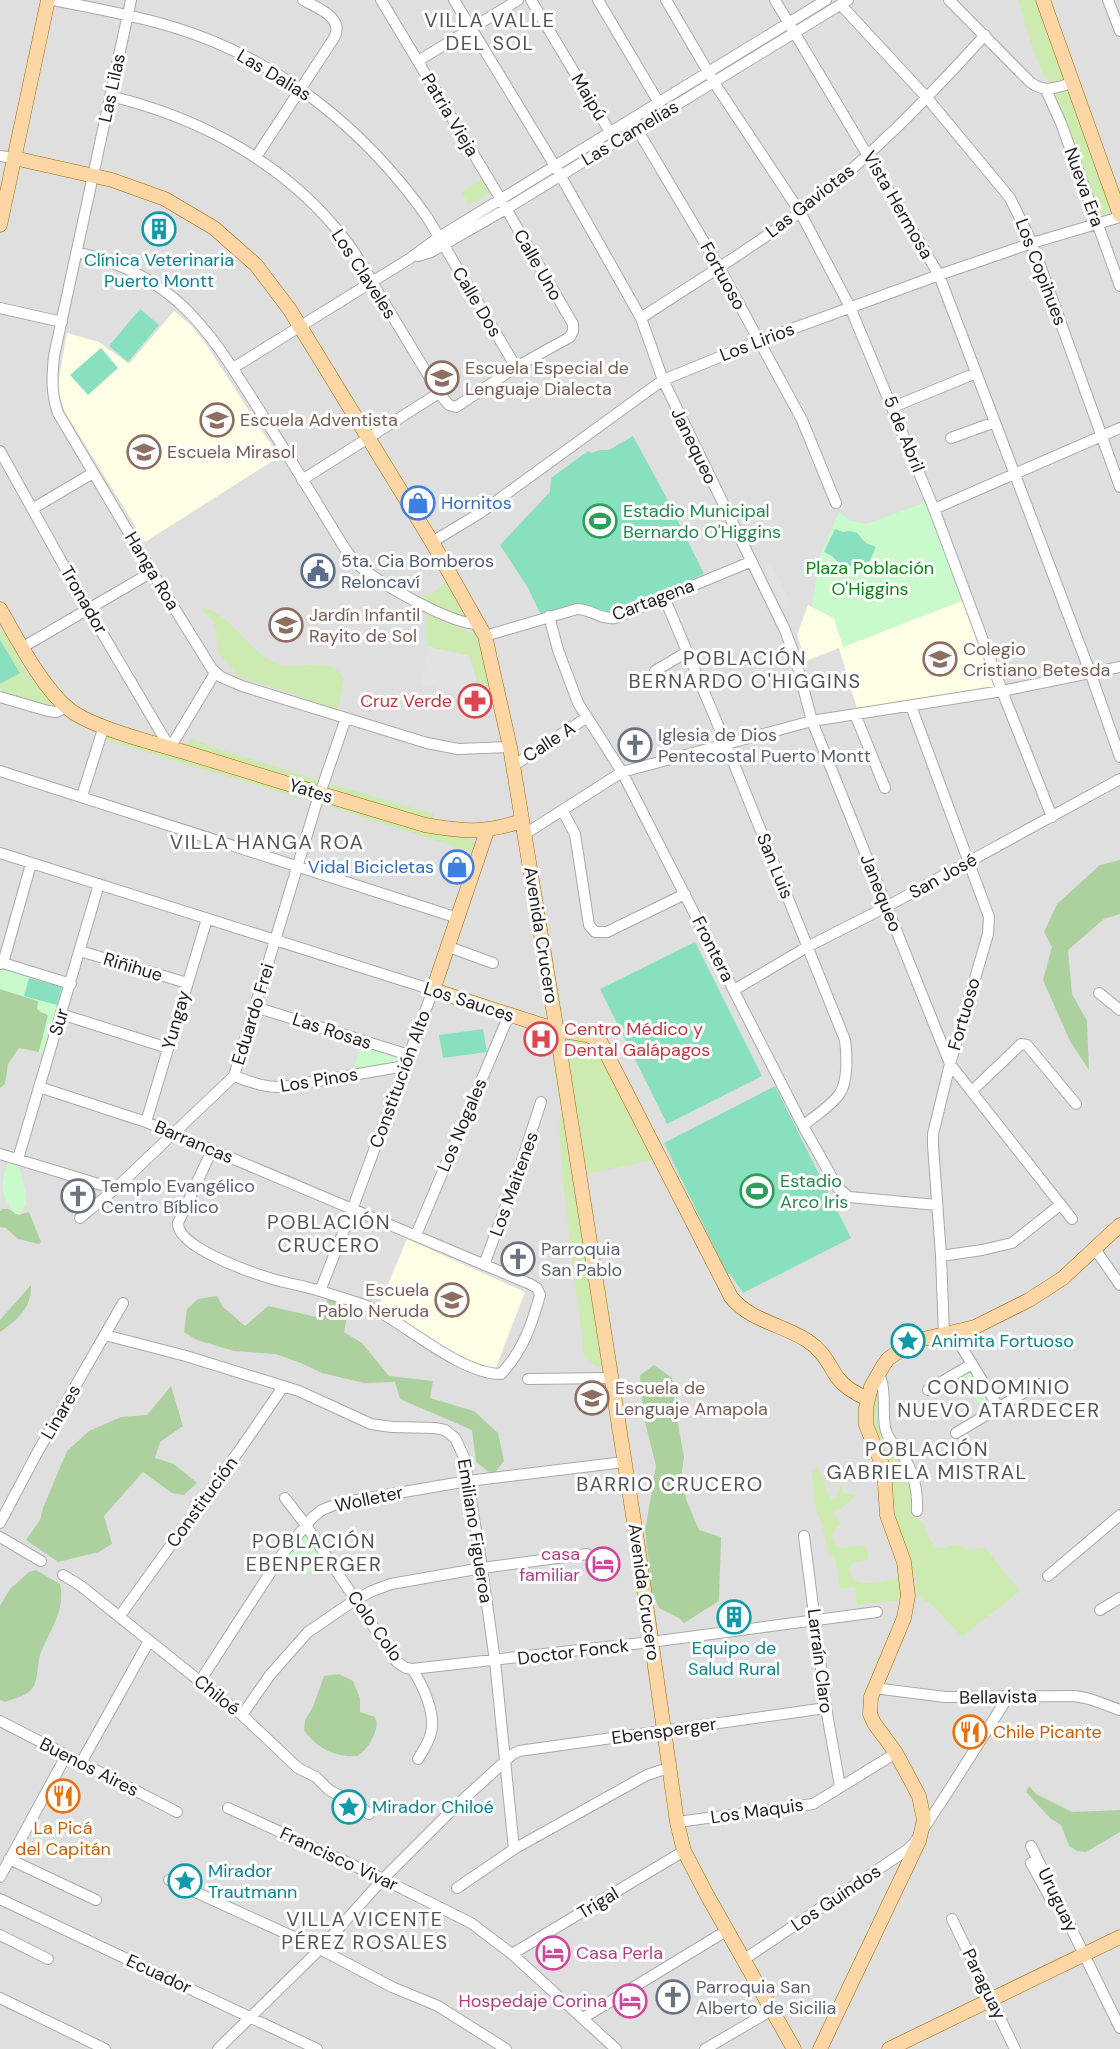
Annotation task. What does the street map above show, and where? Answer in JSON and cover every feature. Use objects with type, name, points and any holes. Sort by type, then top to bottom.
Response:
[{"type":"main road","points":[[0,225],[7,157],[48,0]]},
{"type":"main road","points":[[1043,0],[1120,216]]},
{"type":"main road","name":"Avenida Crucero","points":[[7,157],[130,185],[165,199],[214,228],[256,265],[280,294],[300,326],[432,542],[482,630],[510,747],[524,828],[624,1462],[677,1822],[684,1851],[742,1960],[794,2049]]},
{"type":"main road","points":[[0,610],[40,675],[67,708]]},
{"type":"main road","name":"Yates","points":[[67,708],[81,717],[104,726],[170,748],[425,825],[449,830],[487,831],[524,828]]},
{"type":"main road","name":"Constitución Alto","points":[[433,990],[487,831]]},
{"type":"main road","name":"Los Sauces","points":[[433,990],[557,1030],[592,1036],[603,1044],[731,1297],[747,1311],[809,1341],[827,1359],[838,1379],[845,1386],[868,1399]]},
{"type":"main road","points":[[820,2049],[923,1830],[923,1808],[896,1753],[871,1719],[870,1701],[904,1618],[908,1590],[904,1562],[887,1515],[884,1469],[867,1425],[868,1399],[878,1372],[888,1359],[910,1344],[949,1334],[995,1318],[1044,1292],[1063,1278],[1120,1225]]},
{"type":"main road","points":[[893,2048],[1120,1937]]},
{"type":"street","name":"Las Dalias","points":[[53,0],[174,27],[219,44],[262,65],[301,89],[343,121],[380,157],[412,196],[441,241]]},
{"type":"street","name":"Las Lilas","points":[[94,176],[131,0]]},
{"type":"street","points":[[256,157],[338,30],[337,23],[330,16],[303,0]]},
{"type":"street","name":"Patria Vieja","points":[[381,0],[503,204]]},
{"type":"street","name":"Janequeo","points":[[454,0],[557,170],[641,318],[663,380],[785,630],[795,657],[812,721],[950,1064],[1072,1219]]},
{"type":"street","points":[[418,60],[518,0]]},
{"type":"street","name":"Maipú","points":[[531,0],[610,132]]},
{"type":"street","points":[[598,0],[659,102]]},
{"type":"street","name":"5 de Abril","points":[[666,0],[711,77],[800,212],[850,307],[934,509],[1002,692],[1052,817]]},
{"type":"street","name":"Vista Hermosa","points":[[775,0],[939,274],[1120,757]]},
{"type":"street","name":"Las Camelias","points":[[792,27],[826,0]]},
{"type":"street","points":[[949,0],[1038,88],[1046,90],[1073,83]]},
{"type":"street","points":[[1108,0],[1120,31]]},
{"type":"street","name":"Las Camelias","points":[[557,170],[637,129],[711,77],[792,27],[844,2]]},
{"type":"street","name":"Los Copihues","points":[[844,2],[1010,198],[1032,243],[1120,487]]},
{"type":"street","name":"Las Gaviotas","points":[[641,318],[800,212],[869,155],[928,99],[985,35]]},
{"type":"street","name":"Las Camelias","points":[[233,368],[409,259],[431,252],[441,241],[557,170],[631,119],[659,102],[711,77]]},
{"type":"street","name":"Nueva Era","points":[[1046,90],[1120,286]]},
{"type":"street","name":"Los Claveles","points":[[110,96],[176,116],[218,135],[256,157],[296,189],[325,217],[346,242],[439,393]]},
{"type":"street","name":"Fortuoso","points":[[631,119],[719,267],[802,420],[836,503]]},
{"type":"street","name":"Hanga Roa","points":[[94,176],[54,356],[52,398],[58,413],[93,473],[215,673]]},
{"type":"street","name":"Calle Uno","points":[[503,204],[573,324],[570,337],[516,367]]},
{"type":"street","name":"Los Lirios","points":[[432,542],[480,513],[663,380],[759,341],[939,274],[1120,216]]},
{"type":"street","name":"Calle Dos","points":[[441,241],[516,367]]},
{"type":"street","points":[[77,252],[125,268],[168,293],[204,327],[233,368],[344,547],[360,567],[384,583],[438,612],[482,630]]},
{"type":"street","points":[[0,308],[62,322]]},
{"type":"street","points":[[302,480],[439,393],[449,405],[456,407],[516,367]]},
{"type":"street","points":[[893,407],[976,373]]},
{"type":"street","points":[[951,438],[995,422]]},
{"type":"street","points":[[934,509],[1120,428]]},
{"type":"street","name":"Tronador","points":[[0,451],[88,609],[170,748]]},
{"type":"street","points":[[32,509],[93,473]]},
{"type":"street","name":"Cartagena","points":[[482,630],[583,609],[610,619],[750,562]]},
{"type":"street","points":[[23,647],[152,572]]},
{"type":"street","name":"San Luis","points":[[664,597],[844,1036],[846,1046],[844,1083],[840,1093],[803,1126]]},
{"type":"street","name":"Frontera","points":[[549,616],[565,669],[586,718],[622,772],[803,1126],[838,1188],[844,1195],[854,1198],[937,1205]]},
{"type":"street","points":[[655,671],[687,652]]},
{"type":"street","points":[[524,828],[562,810],[622,772],[812,721],[1002,692],[1120,667]]},
{"type":"street","points":[[170,748],[215,673],[242,686],[446,748],[510,747]]},
{"type":"street","points":[[0,697],[48,711],[56,712],[67,708]]},
{"type":"street","name":"Fortuoso","points":[[911,706],[989,916],[988,934],[950,1064],[933,1134],[949,1334]]},
{"type":"street","points":[[855,714],[885,788]]},
{"type":"street","name":"Eduardo Frei","points":[[80,1218],[116,1189],[234,1076],[320,794],[346,718]]},
{"type":"street","name":"Calle A","points":[[513,766],[586,718]]},
{"type":"street","points":[[82,796],[104,726]]},
{"type":"street","points":[[0,771],[458,918]]},
{"type":"street","name":"San José","points":[[734,990],[807,947],[886,907],[1120,779]]},
{"type":"street","points":[[562,810],[575,834],[589,925],[593,930],[599,933],[606,932],[685,894]]},
{"type":"street","name":"Los Sauces","points":[[0,854],[433,990]]},
{"type":"street","points":[[32,864],[1,964],[70,984]]},
{"type":"street","name":"Sur","points":[[18,1159],[99,884]]},
{"type":"street","name":"Yungay","points":[[146,1122],[207,919]]},
{"type":"street","points":[[449,947],[493,963]]},
{"type":"street","name":"Riñihue","points":[[80,951],[187,983]]},
{"type":"street","name":"Constitución Alto","points":[[320,1291],[433,990]]},
{"type":"street","points":[[1099,993],[1120,1010]]},
{"type":"street","name":"Las Rosas","points":[[255,1007],[407,1061]]},
{"type":"street","points":[[61,1014],[168,1048]]},
{"type":"street","name":"Los Nogales","points":[[416,1235],[509,1015]]},
{"type":"street","points":[[972,1091],[1021,1044],[1027,1045],[1076,1104]]},
{"type":"street","name":"Los Pinos","points":[[234,1076],[257,1085],[271,1088],[283,1087],[407,1061]]},
{"type":"street","name":"Barrancas","points":[[39,1087],[146,1122],[530,1284],[537,1288],[540,1294],[523,1344],[501,1374],[477,1368],[447,1355],[374,1309],[320,1291]]},
{"type":"street","name":"Los Maitenes","points":[[484,1264],[519,1170],[541,1102]]},
{"type":"street","points":[[212,1150],[179,1217],[180,1233],[212,1255],[276,1280],[320,1291]]},
{"type":"street","points":[[0,1154],[116,1189]]},
{"type":"street","points":[[941,1256],[1011,1243],[1060,1205]]},
{"type":"street","points":[[1095,1249],[1120,1285]]},
{"type":"street","name":"Linares","points":[[0,1523],[37,1453],[123,1303]]},
{"type":"street","points":[[949,1334],[972,1364],[999,1408]]},
{"type":"street","name":"Emiliano Figueroa","points":[[105,1335],[186,1356],[283,1387],[317,1399],[371,1424],[445,1430],[459,1443],[468,1481],[495,1661],[514,1849]]},
{"type":"street","points":[[928,1390],[972,1364]]},
{"type":"street","points":[[878,1372],[883,1387],[885,1428],[914,1478],[916,1511]]},
{"type":"street","points":[[528,1379],[611,1378]]},
{"type":"street","points":[[956,1433],[1038,1384]]},
{"type":"street","name":"Constitución","points":[[119,1617],[283,1387]]},
{"type":"street","name":"Wolleter","points":[[200,1681],[283,1553],[305,1524],[322,1510],[339,1503],[468,1481],[624,1462]]},
{"type":"street","name":"Colo Colo","points":[[285,1498],[305,1524],[397,1662],[412,1669],[423,1690],[432,1722],[431,1734],[418,1759]]},
{"type":"street","points":[[1048,1576],[1120,1515]]},
{"type":"street","name":"Larraín Claro","points":[[804,1536],[826,1708],[840,1786]]},
{"type":"street","points":[[0,1538],[41,1562]]},
{"type":"street","points":[[242,1715],[270,1675],[308,1632],[372,1590],[391,1584],[482,1568],[587,1554]]},
{"type":"street","name":"Chiloé","points":[[63,1575],[81,1586],[242,1715],[298,1768],[316,1777],[329,1790],[361,1807],[369,1814]]},
{"type":"street","points":[[1100,1610],[1120,1599]]},
{"type":"street","name":"Doctor Fonck","points":[[412,1669],[651,1642],[877,1612]]},
{"type":"street","points":[[81,1763],[149,1641]]},
{"type":"street","name":"Bellavista","points":[[874,1688],[945,1697],[1075,1696],[1120,1710]]},
{"type":"street","name":"Los Guindos","points":[[742,1960],[900,1856],[914,1843],[1008,1697]]},
{"type":"street","name":"Ebensperger","points":[[218,2049],[320,1949],[383,1879],[457,1804],[519,1751],[826,1708]]},
{"type":"street","name":"Buenos Aires","points":[[0,1721],[177,1812]]},
{"type":"street","name":"Los Maquis","points":[[677,1822],[813,1804],[896,1753]]},
{"type":"street","points":[[0,1877],[66,1756]]},
{"type":"street","points":[[457,1888],[514,1849],[647,1776],[668,1768]]},
{"type":"street","name":"Francisco Vivar","points":[[228,1808],[383,1879],[471,1923],[512,1954],[615,2049]]},
{"type":"street","name":"Uruguay","points":[[1031,1846],[1120,2028]]},
{"type":"street","name":"Trigal","points":[[512,1954],[684,1851]]},
{"type":"street","points":[[9,1859],[96,1900]]},
{"type":"street","name":"Uruguay","points":[[1031,1863],[1083,1955]]},
{"type":"street","points":[[169,1880],[320,1949],[392,1987],[438,2006],[506,2049]]},
{"type":"street","name":"Ecuador","points":[[0,1899],[317,2049]]},
{"type":"street","name":"Paraguay","points":[[952,1919],[1015,2049]]},
{"type":"street","points":[[583,2018],[726,1931]]},
{"type":"street","points":[[0,1935],[48,1959]]},
{"type":"street","points":[[0,1998],[84,2045],[105,2049]]},
{"type":"street","points":[[705,2049],[772,2010]]},
{"type":"shaded area","points":[[0,0],[1120,0],[1120,2049],[0,2049]]},
{"type":"shaded area","name":"Escuela Mirasol","points":[[174,311],[192,326],[206,344],[279,457],[145,542],[65,412],[57,389],[67,333],[99,342],[129,364]]},
{"type":"shaded area","points":[[771,562],[792,606],[784,610],[763,565]]},
{"type":"shaded area","points":[[964,600],[997,688],[858,712],[839,648],[806,661],[797,635],[808,605],[834,618],[843,646]]},
{"type":"shaded area","points":[[429,647],[469,656],[476,678],[474,696],[421,684]]},
{"type":"shaded area","name":"Escuela Pablo Neruda","points":[[407,1239],[525,1292],[495,1370],[467,1362],[378,1308]]},
{"type":"green space","points":[[1018,0],[1036,0],[1063,76],[1062,80],[1051,82],[1044,75],[1035,56]]},
{"type":"green space","points":[[1064,90],[1070,95],[1111,208],[1106,215],[1099,214],[1065,125],[1055,94],[1056,91]]},
{"type":"green space","points":[[484,178],[492,192],[469,205],[461,192]]},
{"type":"green space","points":[[140,309],[159,325],[128,362],[109,346]]},
{"type":"green space","points":[[101,348],[118,368],[88,395],[70,375]]},
{"type":"green space","name":"Estadio Municipal Bernardo O'Higgins","points":[[633,436],[704,574],[613,613],[541,615],[528,588],[500,545],[550,492],[551,478],[588,451],[592,453],[609,450]]},
{"type":"green space","name":"Plaza Población O'Higgins","points":[[926,502],[964,600],[843,647],[834,618],[812,607],[819,558],[839,512],[850,521],[867,524]]},
{"type":"green space","points":[[835,529],[857,533],[866,543],[876,547],[865,571],[856,566],[842,566],[824,552]]},
{"type":"green space","points":[[448,581],[472,622],[421,600],[423,595],[429,595]]},
{"type":"green space","points":[[205,608],[225,619],[267,659],[287,666],[324,665],[339,672],[344,680],[338,708],[309,701],[295,694],[239,677],[218,653],[214,622],[202,610]]},
{"type":"green space","points":[[427,614],[474,634],[482,652],[489,683],[484,685],[475,683],[476,678],[469,656],[429,647],[426,636]]},
{"type":"green space","points":[[4,631],[27,673],[54,707],[2,693],[0,684],[19,673],[0,640],[0,633]]},
{"type":"green space","points":[[0,640],[20,673],[0,684]]},
{"type":"green space","points":[[108,734],[311,798],[312,802],[103,739]]},
{"type":"green space","points":[[190,738],[318,780],[315,786],[186,747]]},
{"type":"green space","points":[[331,784],[434,814],[435,820],[332,791]]},
{"type":"green space","points":[[324,802],[468,837],[474,842],[474,853],[322,804]]},
{"type":"green space","points":[[1120,860],[1120,914],[1104,919],[1068,950],[1072,994],[1087,1021],[1089,1070],[1070,1041],[1043,980],[1052,947],[1044,932],[1057,904],[1100,865]]},
{"type":"green space","points":[[695,942],[762,1076],[667,1124],[600,989]]},
{"type":"green space","points":[[0,968],[64,987],[44,1053],[39,1052],[48,1015],[37,1009],[38,1001],[0,989]]},
{"type":"green space","points":[[29,978],[62,987],[57,1005],[24,996]]},
{"type":"green space","points":[[0,989],[39,1001],[40,1012],[49,1017],[39,1052],[19,1048],[8,1064],[5,1084],[0,1088]]},
{"type":"green space","points":[[483,1029],[487,1052],[443,1058],[439,1035]]},
{"type":"green space","points":[[565,1037],[576,1037],[595,1045],[654,1160],[587,1174]]},
{"type":"green space","points":[[362,1045],[403,1056],[400,1064],[352,1072]]},
{"type":"green space","name":"Estadio Arco Iris","points":[[775,1086],[851,1238],[743,1293],[730,1274],[727,1274],[664,1143]]},
{"type":"green space","points":[[565,1097],[607,1367],[596,1367],[584,1355],[563,1183],[559,1125]]},
{"type":"green space","points":[[8,1162],[19,1164],[26,1195],[26,1205],[19,1214],[15,1214],[4,1195],[3,1183]]},
{"type":"green space","points":[[2,1209],[8,1209],[19,1215],[29,1212],[41,1242],[39,1244],[18,1239],[6,1228],[0,1227]]},
{"type":"green space","points":[[31,1285],[26,1307],[18,1318],[0,1332],[0,1320]]},
{"type":"green space","points":[[331,1295],[348,1312],[344,1332],[362,1343],[389,1376],[433,1381],[430,1398],[474,1411],[498,1433],[504,1461],[493,1475],[476,1462],[472,1430],[400,1399],[395,1382],[364,1383],[322,1373],[275,1354],[234,1351],[197,1340],[184,1332],[187,1309],[198,1299],[217,1296],[223,1307],[245,1326],[268,1306],[317,1317]]},
{"type":"green space","points":[[654,1365],[672,1378],[684,1457],[682,1471],[686,1499],[699,1530],[721,1537],[719,1601],[684,1623],[659,1608],[652,1592],[645,1531],[656,1466],[643,1414],[640,1375]]},
{"type":"green space","points":[[967,1371],[973,1374],[992,1406],[987,1411],[981,1402],[978,1403],[961,1374]]},
{"type":"green space","points":[[171,1386],[183,1426],[160,1442],[155,1458],[174,1464],[197,1483],[184,1495],[172,1493],[143,1472],[104,1516],[112,1544],[99,1552],[58,1562],[26,1540],[40,1520],[67,1451],[89,1431],[121,1417],[147,1415]]},
{"type":"green space","points":[[877,1387],[881,1401],[879,1423],[883,1437],[910,1479],[912,1514],[924,1524],[929,1538],[936,1547],[945,1548],[957,1544],[968,1550],[985,1548],[1020,1591],[962,1637],[930,1603],[922,1600],[916,1590],[915,1574],[910,1557],[896,1523],[890,1470],[871,1418]]},
{"type":"green space","points":[[817,1468],[831,1500],[836,1498],[840,1484],[843,1485],[843,1493],[856,1495],[842,1508],[833,1512],[840,1523],[832,1535],[836,1546],[840,1548],[864,1545],[868,1553],[868,1560],[853,1563],[849,1568],[853,1578],[856,1581],[867,1583],[898,1578],[901,1600],[857,1605],[855,1587],[840,1589],[835,1559],[828,1553],[822,1524],[816,1510],[811,1470]]},
{"type":"green space","points":[[307,1535],[323,1559],[304,1576],[287,1553],[303,1536]]},
{"type":"green space","points":[[36,1570],[60,1584],[61,1602],[40,1655],[34,1686],[26,1694],[5,1702],[0,1700],[0,1606],[10,1589],[29,1572]]},
{"type":"green space","points":[[339,1674],[353,1681],[360,1698],[360,1712],[375,1717],[375,1733],[366,1749],[358,1756],[342,1755],[327,1750],[314,1742],[304,1730],[305,1720],[313,1707],[324,1676]]},
{"type":"green space","points":[[1029,1786],[1036,1794],[1072,1812],[1120,1810],[1120,1832],[1086,1852],[1077,1851],[1069,1846],[1061,1825],[1051,1819],[1026,1792]]},
{"type":"place","name":"Clínica Veterinaria Puerto Montt","points":[[159,229]]},
{"type":"place","name":"Escuela Especial de Lenguaje Dialecta","points":[[442,378]]},
{"type":"place","name":"Escuela Adventista","points":[[217,420]]},
{"type":"place","name":"Escuela Mirasol","points":[[144,452]]},
{"type":"place","name":"Hornitos","points":[[418,503]]},
{"type":"place","name":"Estadio Municipal Bernardo O'Higgins","points":[[600,521]]},
{"type":"place","name":"5ta. Cia Bomberos Reloncaví","points":[[318,571]]},
{"type":"place","name":"Jardín Infantil Rayito de Sol","points":[[286,625]]},
{"type":"place","name":"Colegio Cristiano Betesda","points":[[940,659]]},
{"type":"place","name":"Cruz Verde","points":[[475,701]]},
{"type":"place","name":"Iglesia de Dios Pentecostal Puerto Montt","points":[[635,745]]},
{"type":"place","name":"Vidal Bicicletas","points":[[457,867]]},
{"type":"place","name":"Centro Médico y Dental Galápagos","points":[[541,1039]]},
{"type":"place","name":"Estadio Arco Iris","points":[[757,1191]]},
{"type":"place","name":"Templo Evangélico Centro Bíblico","points":[[78,1196]]},
{"type":"place","name":"Parroquia San Pablo","points":[[518,1259]]},
{"type":"place","name":"Escuela Pablo Neruda","points":[[452,1300]]},
{"type":"place","name":"Animita Fortuoso","points":[[908,1341]]},
{"type":"place","name":"Escuela de Lenguaje Amapola","points":[[592,1398]]},
{"type":"place","name":"casa familiar","points":[[603,1564]]},
{"type":"place","name":"Equipo de Salud Rural","points":[[734,1617]]},
{"type":"place","name":"Chile Picante","points":[[970,1732]]},
{"type":"place","name":"La Picá del Capitán","points":[[63,1796]]},
{"type":"place","name":"Mirador Chiloé","points":[[349,1807]]},
{"type":"place","name":"Mirador Trautmann","points":[[185,1881]]},
{"type":"place","name":"Casa Perla","points":[[553,1953]]},
{"type":"place","name":"Parroquia San Alberto de Sicilia","points":[[673,1997]]},
{"type":"place","name":"Hospedaje Corina","points":[[630,2001]]},
{"type":"district","name":"VILLA VALLE DEL SOL","points":[[490,32]]},
{"type":"district","name":"POBLACIÓN BERNARDO O'HIGGINS","points":[[745,670]]},
{"type":"district","name":"VILLA HANGA ROA","points":[[267,842]]},
{"type":"district","name":"POBLACIÓN CRUCERO","points":[[329,1234]]},
{"type":"district","name":"CONDOMINIO NUEVO ATARDECER","points":[[999,1398]]},
{"type":"district","name":"POBLACIÓN GABRIELA MISTRAL","points":[[927,1460]]},
{"type":"district","name":"BARRIO CRUCERO","points":[[670,1484]]},
{"type":"district","name":"POBLACIÓN EBENPERGER","points":[[314,1552]]},
{"type":"district","name":"VILLA VICENTE PÉREZ ROSALES","points":[[365,1930]]}]
